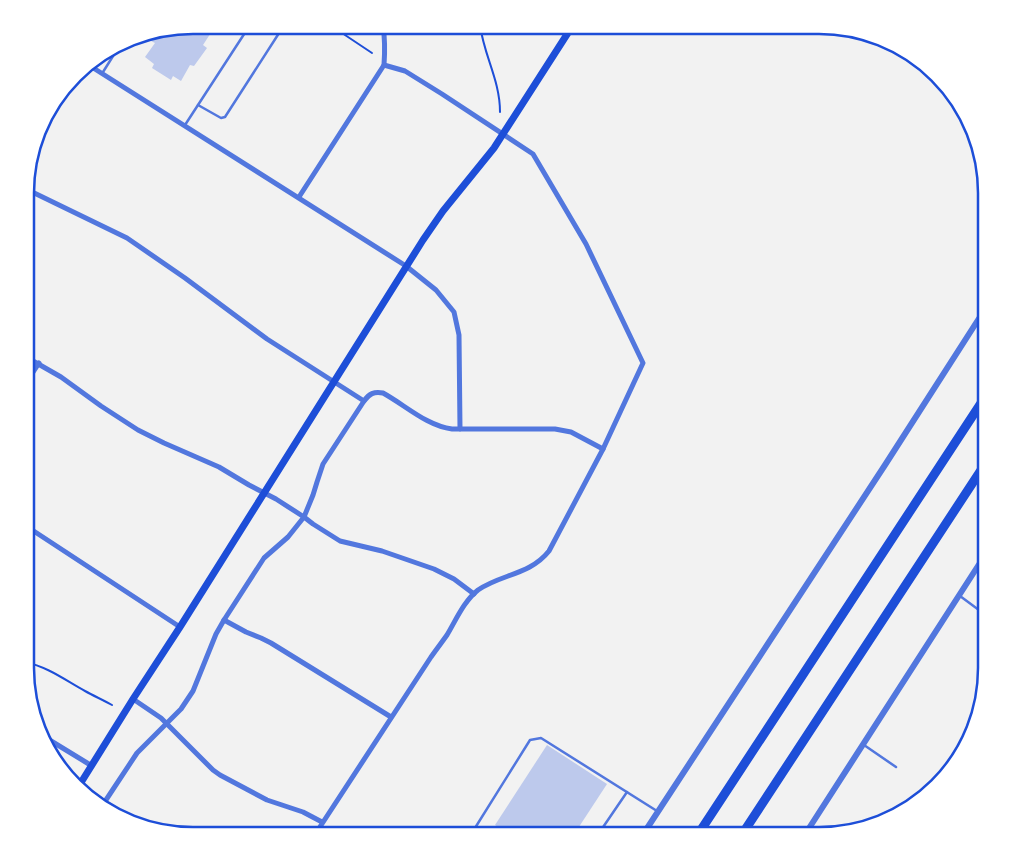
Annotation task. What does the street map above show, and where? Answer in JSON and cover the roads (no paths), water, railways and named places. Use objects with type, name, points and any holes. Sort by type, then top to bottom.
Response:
[{"type":"highway","points":[[703,827],[978,408]]},
{"type":"highway","points":[[747,827],[978,475]]},
{"type":"main road","points":[[81,782],[406,266],[443,211],[504,134],[567,34]]},
{"type":"street","points":[[299,197],[384,65],[385,34]]},
{"type":"street","points":[[319,827],[391,716],[446,637],[464,606],[474,594],[490,584],[530,568],[544,558],[556,540],[603,449],[643,362],[586,244],[533,154],[405,71],[384,65]]},
{"type":"street","points":[[94,68],[406,266],[436,290],[454,312],[459,334],[460,429]]},
{"type":"street","points":[[34,194],[127,238],[267,339],[364,401]]},
{"type":"street","points":[[648,827],[978,320]]},
{"type":"street","points":[[34,361],[62,377],[138,430],[219,467],[248,485],[276,498],[312,524],[340,541],[382,550],[439,571],[454,579],[474,594]]},
{"type":"street","points":[[34,371],[39,363]]},
{"type":"street","points":[[105,802],[137,753],[181,709],[194,691],[216,634],[224,620],[264,558],[288,537],[304,517],[323,464],[371,393],[379,392],[388,396],[435,425],[445,428],[555,429],[571,432],[603,449]]},
{"type":"street","points":[[34,531],[180,627]]},
{"type":"street","points":[[810,827],[978,566]]},
{"type":"street","points":[[224,620],[271,643],[391,716]]},
{"type":"street","points":[[133,699],[161,718],[220,775],[267,800],[303,812],[322,822]]},
{"type":"street","points":[[52,742],[92,766]]},
{"type":"lane","points":[[184,126],[244,34]]},
{"type":"lane","points":[[198,105],[221,118],[225,117],[278,34]]},
{"type":"lane","points":[[102,74],[111,56]]},
{"type":"lane","points":[[959,595],[978,609]]},
{"type":"lane","points":[[476,827],[530,740],[541,738],[658,812]]},
{"type":"lane","points":[[862,744],[896,767]]},
{"type":"lane","points":[[603,827],[627,792]]}]
